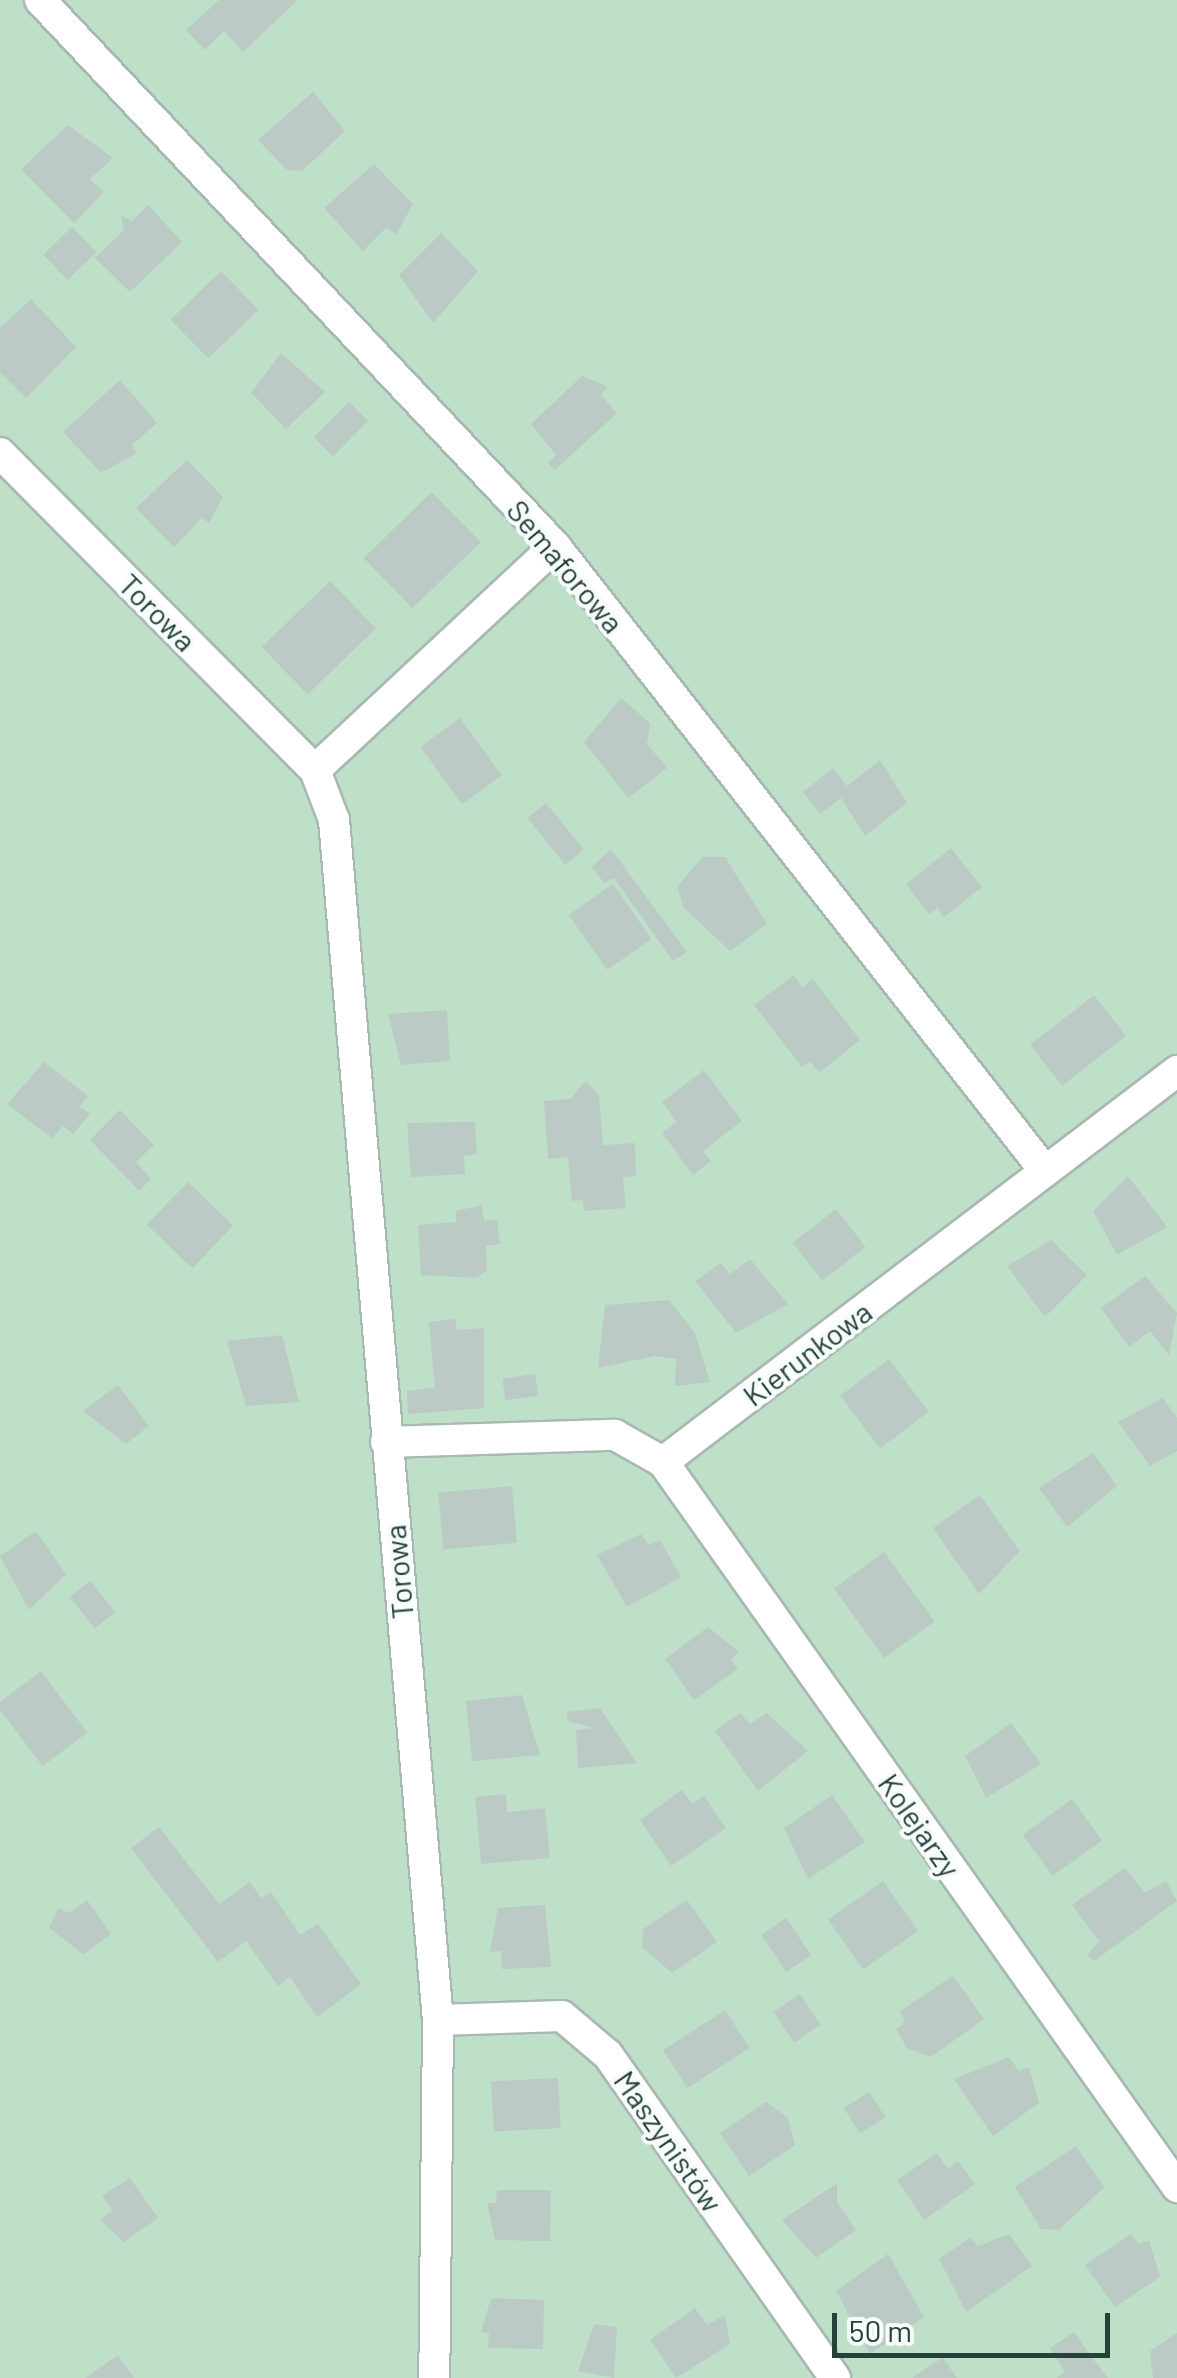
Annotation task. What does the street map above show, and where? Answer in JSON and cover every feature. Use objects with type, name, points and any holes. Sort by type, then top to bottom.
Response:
[{"type":"street","name":"Semaforowa","points":[[40,0],[555,546],[1046,1171]]},
{"type":"street","name":"Torowa","points":[[0,453],[316,770],[334,820],[438,2020],[434,2378]]},
{"type":"street","points":[[316,770],[555,546]]},
{"type":"street","name":"Kierunkowa","points":[[663,1462],[1177,1071]]},
{"type":"street","points":[[386,1442],[615,1435],[663,1462]]},
{"type":"street","name":"Kolejarzy","points":[[663,1462],[1177,2187]]},
{"type":"street","name":"Maszynistów","points":[[438,2020],[562,2016],[608,2055],[835,2378]]},
{"type":"green space","points":[[0,0],[1177,0],[1177,2378],[0,2378]]},
{"type":"building","points":[[219,0],[298,0],[243,52],[224,31],[205,50],[186,30]]},
{"type":"building","points":[[313,92],[345,131],[302,171],[287,170],[258,140]]},
{"type":"building","points":[[68,125],[113,158],[90,179],[104,192],[74,223],[21,169]]},
{"type":"building","points":[[374,164],[413,204],[396,235],[387,227],[363,251],[324,208]]},
{"type":"building","points":[[148,205],[182,242],[130,292],[95,258],[124,230],[121,216],[132,221]]},
{"type":"building","points":[[72,227],[96,252],[68,280],[43,255]]},
{"type":"building","points":[[441,233],[478,271],[433,323],[399,275]]},
{"type":"building","points":[[221,271],[259,310],[208,358],[171,320]]},
{"type":"building","points":[[31,299],[76,347],[26,398],[0,372],[0,328]]},
{"type":"building","points":[[281,353],[325,392],[286,429],[251,393]]},
{"type":"building","points":[[582,376],[608,387],[601,395],[617,413],[555,470],[548,463],[556,455],[531,424]]},
{"type":"building","points":[[120,380],[157,423],[132,445],[137,453],[101,473],[63,432]]},
{"type":"building","points":[[349,402],[368,421],[333,456],[314,437]]},
{"type":"building","points":[[187,460],[223,497],[209,523],[202,518],[174,547],[136,508]]},
{"type":"building","points":[[432,492],[481,542],[412,608],[364,558]]},
{"type":"building","points":[[330,581],[376,628],[308,694],[262,647]]},
{"type":"building","points":[[621,698],[650,723],[647,744],[667,768],[628,798],[584,742]]},
{"type":"building","points":[[460,718],[502,775],[462,804],[420,747]]},
{"type":"building","points":[[880,760],[907,803],[865,836],[841,798],[820,814],[803,792],[833,768],[847,786]]},
{"type":"building","points":[[546,803],[584,850],[565,865],[527,818]]},
{"type":"building","points":[[951,848],[982,887],[944,917],[937,908],[929,914],[906,884]]},
{"type":"building","points":[[611,849],[687,952],[673,961],[614,878],[604,883],[592,867]]},
{"type":"building","points":[[702,857],[725,857],[767,924],[730,951],[684,908],[677,887]]},
{"type":"building","points":[[613,884],[651,939],[607,970],[569,915]]},
{"type":"building","points":[[794,975],[802,987],[813,979],[860,1040],[819,1073],[810,1061],[802,1067],[754,1005]]},
{"type":"building","points":[[1094,995],[1126,1036],[1062,1086],[1030,1045]]},
{"type":"building","points":[[447,1010],[450,1061],[401,1065],[388,1014]]},
{"type":"building","points":[[44,1062],[88,1096],[80,1106],[90,1114],[73,1134],[63,1126],[52,1138],[7,1104]]},
{"type":"building","points":[[704,1070],[742,1121],[703,1151],[711,1161],[693,1175],[662,1133],[677,1122],[662,1102]]},
{"type":"building","points":[[586,1081],[599,1096],[603,1145],[635,1143],[636,1176],[623,1177],[626,1208],[584,1211],[583,1200],[572,1201],[568,1157],[548,1159],[544,1101],[570,1099]]},
{"type":"building","points":[[120,1110],[154,1145],[136,1162],[151,1179],[139,1191],[90,1140]]},
{"type":"building","points":[[475,1122],[477,1154],[464,1156],[465,1174],[411,1177],[407,1123]]},
{"type":"building","points":[[1128,1176],[1167,1227],[1117,1255],[1093,1211]]},
{"type":"building","points":[[188,1182],[233,1226],[192,1268],[147,1224]]},
{"type":"building","points":[[482,1205],[484,1221],[497,1220],[500,1244],[486,1246],[487,1270],[477,1278],[421,1275],[418,1225],[456,1222],[456,1211]]},
{"type":"building","points":[[836,1209],[866,1247],[822,1281],[793,1243]]},
{"type":"building","points":[[1051,1240],[1087,1275],[1045,1317],[1007,1266]]},
{"type":"building","points":[[750,1259],[788,1304],[736,1333],[695,1281],[721,1263],[730,1274]]},
{"type":"building","points":[[1145,1276],[1177,1313],[1169,1355],[1150,1331],[1129,1347],[1101,1308]]},
{"type":"building","points":[[669,1300],[695,1333],[710,1382],[675,1386],[676,1359],[655,1356],[598,1368],[605,1305]]},
{"type":"building","points":[[455,1319],[457,1330],[484,1328],[484,1408],[408,1414],[407,1391],[435,1387],[429,1322]]},
{"type":"building","points":[[282,1335],[299,1402],[246,1406],[227,1341]]},
{"type":"building","points":[[889,1359],[929,1412],[880,1448],[840,1396]]},
{"type":"building","points":[[535,1374],[538,1396],[505,1400],[502,1379]]},
{"type":"building","points":[[118,1385],[149,1426],[126,1444],[83,1411]]},
{"type":"building","points":[[1163,1398],[1177,1418],[1177,1451],[1150,1466],[1118,1422]]},
{"type":"building","points":[[1093,1453],[1117,1486],[1067,1527],[1039,1488]]},
{"type":"building","points":[[512,1486],[517,1543],[443,1549],[438,1492]]},
{"type":"building","points":[[980,1495],[1020,1551],[979,1594],[933,1528]]},
{"type":"building","points":[[36,1531],[66,1574],[29,1610],[0,1556]]},
{"type":"building","points":[[641,1534],[649,1545],[660,1540],[681,1577],[627,1607],[597,1555]]},
{"type":"building","points":[[884,1552],[935,1622],[884,1658],[834,1588]]},
{"type":"building","points":[[90,1581],[115,1612],[95,1628],[70,1597]]},
{"type":"building","points":[[708,1627],[739,1652],[731,1660],[738,1669],[694,1700],[665,1659]]},
{"type":"building","points":[[41,1671],[87,1732],[43,1766],[0,1710],[0,1702]]},
{"type":"building","points":[[522,1695],[540,1755],[472,1761],[466,1701]]},
{"type":"building","points":[[600,1708],[637,1763],[578,1768],[576,1730],[593,1728],[568,1721],[567,1712]]},
{"type":"building","points":[[740,1713],[750,1724],[767,1713],[808,1751],[758,1791],[715,1731]]},
{"type":"building","points":[[1011,1723],[1041,1764],[986,1798],[965,1756]]},
{"type":"building","points":[[682,1790],[692,1804],[704,1796],[726,1828],[671,1866],[640,1820]]},
{"type":"building","points":[[506,1794],[507,1812],[545,1808],[550,1858],[481,1864],[475,1797]]},
{"type":"building","points":[[832,1795],[865,1842],[808,1879],[784,1828]]},
{"type":"building","points":[[1072,1799],[1102,1840],[1053,1876],[1023,1835]]},
{"type":"building","points":[[159,1827],[219,1904],[250,1882],[261,1898],[271,1892],[300,1935],[318,1924],[361,1984],[317,2017],[290,1977],[278,1986],[246,1941],[218,1962],[131,1848]]},
{"type":"building","points":[[1125,1868],[1145,1893],[1166,1881],[1177,1901],[1094,1961],[1087,1955],[1099,1941],[1072,1905]]},
{"type":"building","points":[[883,1881],[918,1931],[863,1969],[828,1919]]},
{"type":"building","points":[[87,1900],[111,1934],[83,1954],[49,1928],[58,1908],[69,1913]]},
{"type":"building","points":[[687,1900],[717,1942],[672,1973],[642,1947],[643,1929]]},
{"type":"building","points":[[545,1905],[551,1967],[502,1969],[501,1951],[490,1952],[498,1908]]},
{"type":"building","points":[[786,1918],[811,1955],[786,1972],[761,1935]]},
{"type":"building","points":[[953,1976],[984,2019],[931,2057],[907,2048],[896,2029],[905,2022],[900,2011]]},
{"type":"building","points":[[800,1994],[821,2025],[794,2043],[773,2012]]},
{"type":"building","points":[[725,2010],[750,2048],[687,2088],[663,2050]]},
{"type":"building","points":[[1009,2057],[1019,2071],[1029,2067],[1039,2103],[993,2136],[954,2079]]},
{"type":"building","points":[[558,2078],[561,2128],[494,2131],[491,2082]]},
{"type":"building","points":[[869,2092],[885,2117],[860,2133],[844,2108]]},
{"type":"building","points":[[766,2102],[788,2118],[795,2145],[749,2176],[720,2133]]},
{"type":"building","points":[[1076,2146],[1104,2187],[1059,2230],[1041,2229],[1015,2187]]},
{"type":"building","points":[[937,2153],[948,2169],[958,2161],[975,2184],[924,2220],[897,2180]]},
{"type":"building","points":[[130,2178],[158,2218],[124,2242],[100,2220],[112,2210],[102,2196]]},
{"type":"building","points":[[837,2183],[837,2202],[856,2230],[816,2258],[782,2220]]},
{"type":"building","points":[[497,2190],[551,2190],[550,2241],[495,2240],[487,2203],[496,2203]]},
{"type":"building","points":[[1009,2234],[1032,2266],[966,2312],[939,2259],[970,2238],[978,2246]]},
{"type":"building","points":[[1131,2234],[1139,2244],[1149,2240],[1160,2277],[1115,2307],[1085,2265]]},
{"type":"building","points":[[888,2254],[924,2317],[870,2354],[836,2291]]},
{"type":"building","points":[[491,2298],[544,2300],[543,2349],[488,2348],[489,2333],[481,2332]]},
{"type":"building","points":[[695,2308],[707,2325],[725,2315],[730,2344],[676,2378],[650,2340]]},
{"type":"building","points":[[594,2324],[617,2327],[614,2378],[578,2371]]},
{"type":"building","points":[[1074,2332],[1108,2378],[1056,2378],[1065,2372],[1050,2348]]},
{"type":"building","points":[[1177,2333],[1177,2378],[1153,2378],[1150,2351]]},
{"type":"building","points":[[118,2355],[134,2378],[85,2378]]},
{"type":"building","points":[[943,2358],[957,2378],[912,2378],[930,2365]]}]
